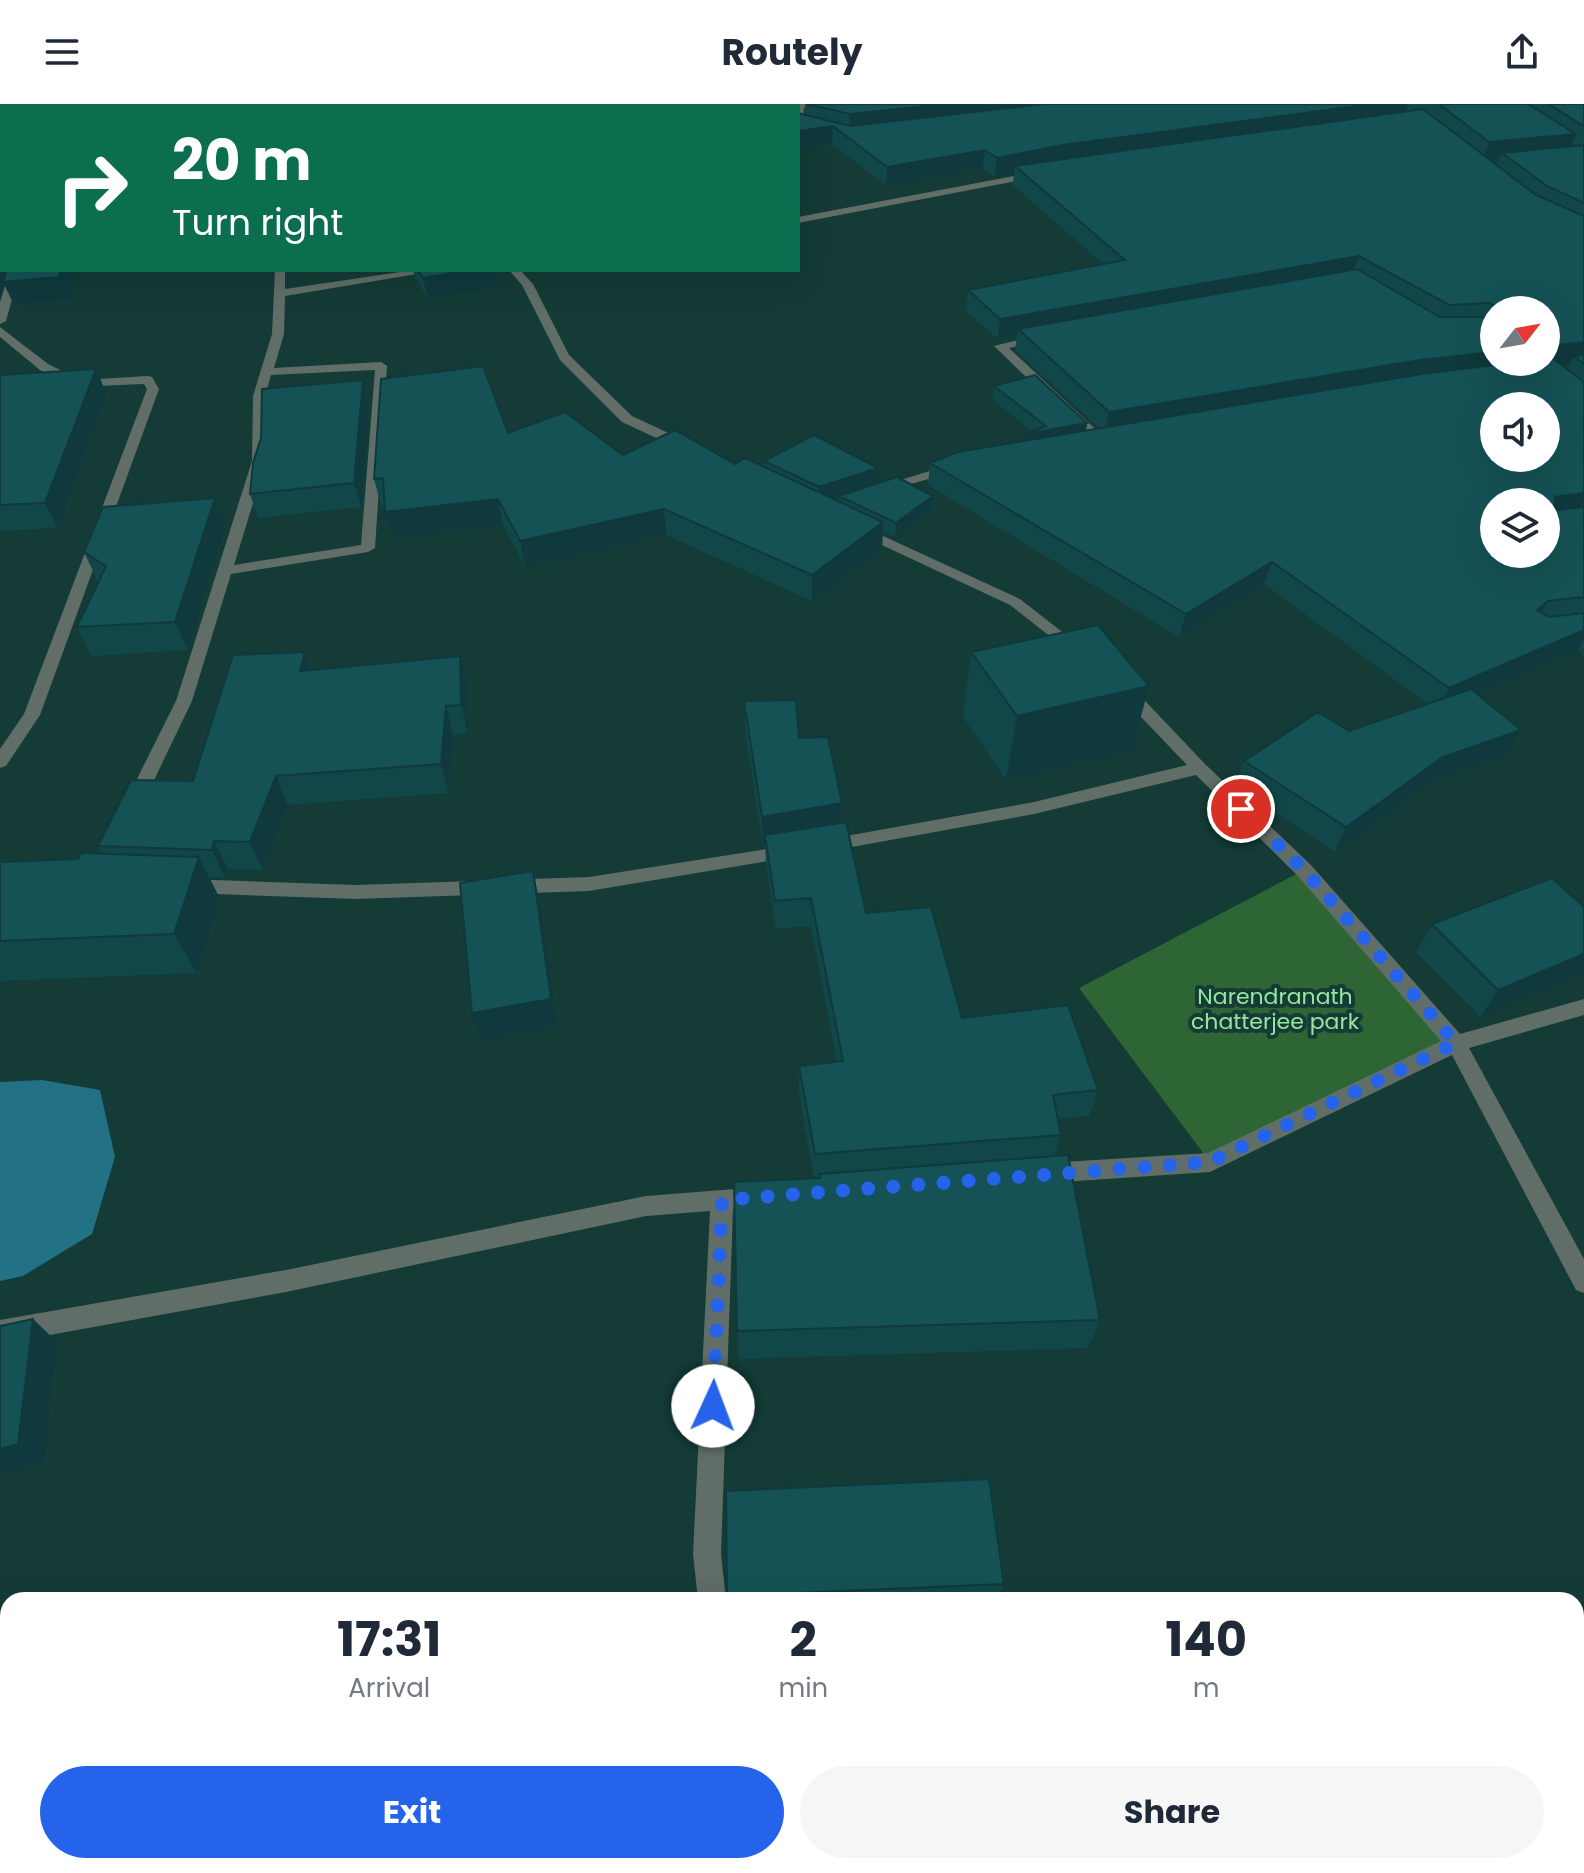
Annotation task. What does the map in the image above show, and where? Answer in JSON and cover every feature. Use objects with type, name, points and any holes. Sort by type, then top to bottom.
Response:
[{"type":"street","points":[[800,126],[811,129]]},
{"type":"street","points":[[800,220],[1046,173]]},
{"type":"street","points":[[0,321],[14,272]]},
{"type":"street","points":[[123,821],[184,701],[259,461],[259,396],[278,334],[280,272]]},
{"type":"street","points":[[279,293],[422,272]]},
{"type":"street","points":[[520,272],[564,357],[627,419],[698,453]]},
{"type":"street","points":[[0,331],[44,367],[80,384]]},
{"type":"street","points":[[1061,335],[1000,346],[1101,442]]},
{"type":"street","points":[[223,571],[368,548],[381,366],[266,372]]},
{"type":"street","points":[[0,762],[32,715],[153,389],[148,380],[53,387]]},
{"type":"street","points":[[1086,445],[1116,439]]},
{"type":"street","points":[[862,495],[936,470],[966,465]]},
{"type":"street","points":[[846,522],[1015,602],[1086,656]]},
{"type":"street","points":[[1110,674],[1199,768],[1304,870],[1456,1043],[1584,1282]]},
{"type":"street","points":[[172,885],[356,892],[589,884],[1019,811],[1199,768]]},
{"type":"street","points":[[1021,1175],[1210,1162],[1456,1043],[1584,1007]]},
{"type":"street","points":[[0,1332],[286,1281],[646,1206],[785,1195]]},
{"type":"street","points":[[711,1592],[707,1554],[722,1200]]},
{"type":"green space","name":"Narendranath chatterjee park","points":[[1304,870],[1456,1043],[1210,1162],[1079,988]]},
{"type":"water","points":[[42,1080],[100,1090],[115,1157],[92,1234],[23,1276],[0,1281],[0,1082]]},
{"type":"building","points":[[807,104],[946,104],[850,114]]},
{"type":"building","points":[[1044,104],[1373,104],[1063,145],[997,158],[985,150],[887,167],[833,126],[800,131],[800,114],[850,126]]},
{"type":"building","points":[[1439,104],[1528,104],[1576,134],[1489,142]]},
{"type":"building","points":[[1548,104],[1584,104],[1584,126]]},
{"type":"building","points":[[1423,109],[1536,195],[1584,216],[1584,342],[1560,345],[1560,296],[1480,296],[1480,303],[1449,305],[1359,256],[1000,319],[968,290],[1125,260],[1015,166]]},
{"type":"building","points":[[1584,145],[1584,203],[1547,186],[1502,153]]},
{"type":"building","points":[[1357,269],[1440,317],[1480,317],[1480,354],[1420,360],[1109,412],[1018,329]]},
{"type":"building","points":[[6,272],[60,272],[59,277],[3,282]]},
{"type":"building","points":[[419,272],[460,272],[423,278]]},
{"type":"building","points":[[1584,355],[1584,364],[1574,356]]},
{"type":"building","points":[[1560,364],[1584,382],[1584,493],[1560,496],[1560,488],[1480,488],[1480,568],[1560,568],[1560,510],[1584,507],[1584,597],[1548,601],[1537,610],[1549,617],[1584,613],[1584,630],[1449,688],[1272,562],[1186,614],[930,463],[958,452],[1480,367],[1480,376],[1560,376]]},
{"type":"building","points":[[483,366],[508,433],[565,412],[623,455],[675,430],[735,464],[745,458],[883,522],[812,575],[664,509],[520,541],[498,499],[385,512],[383,478],[374,479],[381,379]]},
{"type":"building","points":[[96,369],[45,503],[0,505],[0,375]]},
{"type":"building","points":[[1035,375],[1087,423],[1026,434],[1046,426],[994,386]]},
{"type":"building","points":[[363,380],[354,483],[250,494],[253,463],[261,438],[262,389]]},
{"type":"building","points":[[814,435],[878,468],[819,487],[764,461]]},
{"type":"building","points":[[897,477],[933,496],[896,523],[839,496]]},
{"type":"building","points":[[215,498],[175,622],[77,627],[106,566],[84,552],[103,507]]},
{"type":"building","points":[[1098,625],[1149,686],[1017,716],[971,652]]},
{"type":"building","points":[[305,652],[300,671],[460,656],[461,705],[446,706],[441,764],[276,776],[250,842],[214,841],[212,850],[98,846],[131,780],[193,781],[233,655]]},
{"type":"building","points":[[1471,689],[1521,730],[1443,757],[1346,827],[1244,761],[1318,712],[1349,731]]},
{"type":"building","points":[[796,700],[799,738],[828,737],[842,803],[762,817],[744,701]]},
{"type":"building","points":[[846,822],[866,913],[931,907],[962,1018],[1068,1005],[1098,1090],[1053,1095],[1061,1135],[815,1154],[799,1066],[843,1061],[811,898],[775,901],[765,835]]},
{"type":"building","points":[[81,853],[199,857],[174,934],[0,941],[0,862],[78,859]]},
{"type":"building","points":[[533,871],[551,999],[472,1013],[460,883]]},
{"type":"building","points":[[1552,878],[1584,907],[1584,954],[1498,990],[1432,924]]},
{"type":"building","points":[[1068,1155],[1100,1320],[737,1331],[734,1182],[820,1178],[820,1174]]},
{"type":"building","points":[[33,1319],[18,1444],[0,1449],[0,1326]]},
{"type":"building","points":[[989,1479],[1004,1584],[819,1592],[727,1592],[726,1491]]},
{"type":"route","points":[[713,1406],[722,1200],[973,1178],[1210,1162],[1456,1043],[1304,870],[1241,809]]}]
